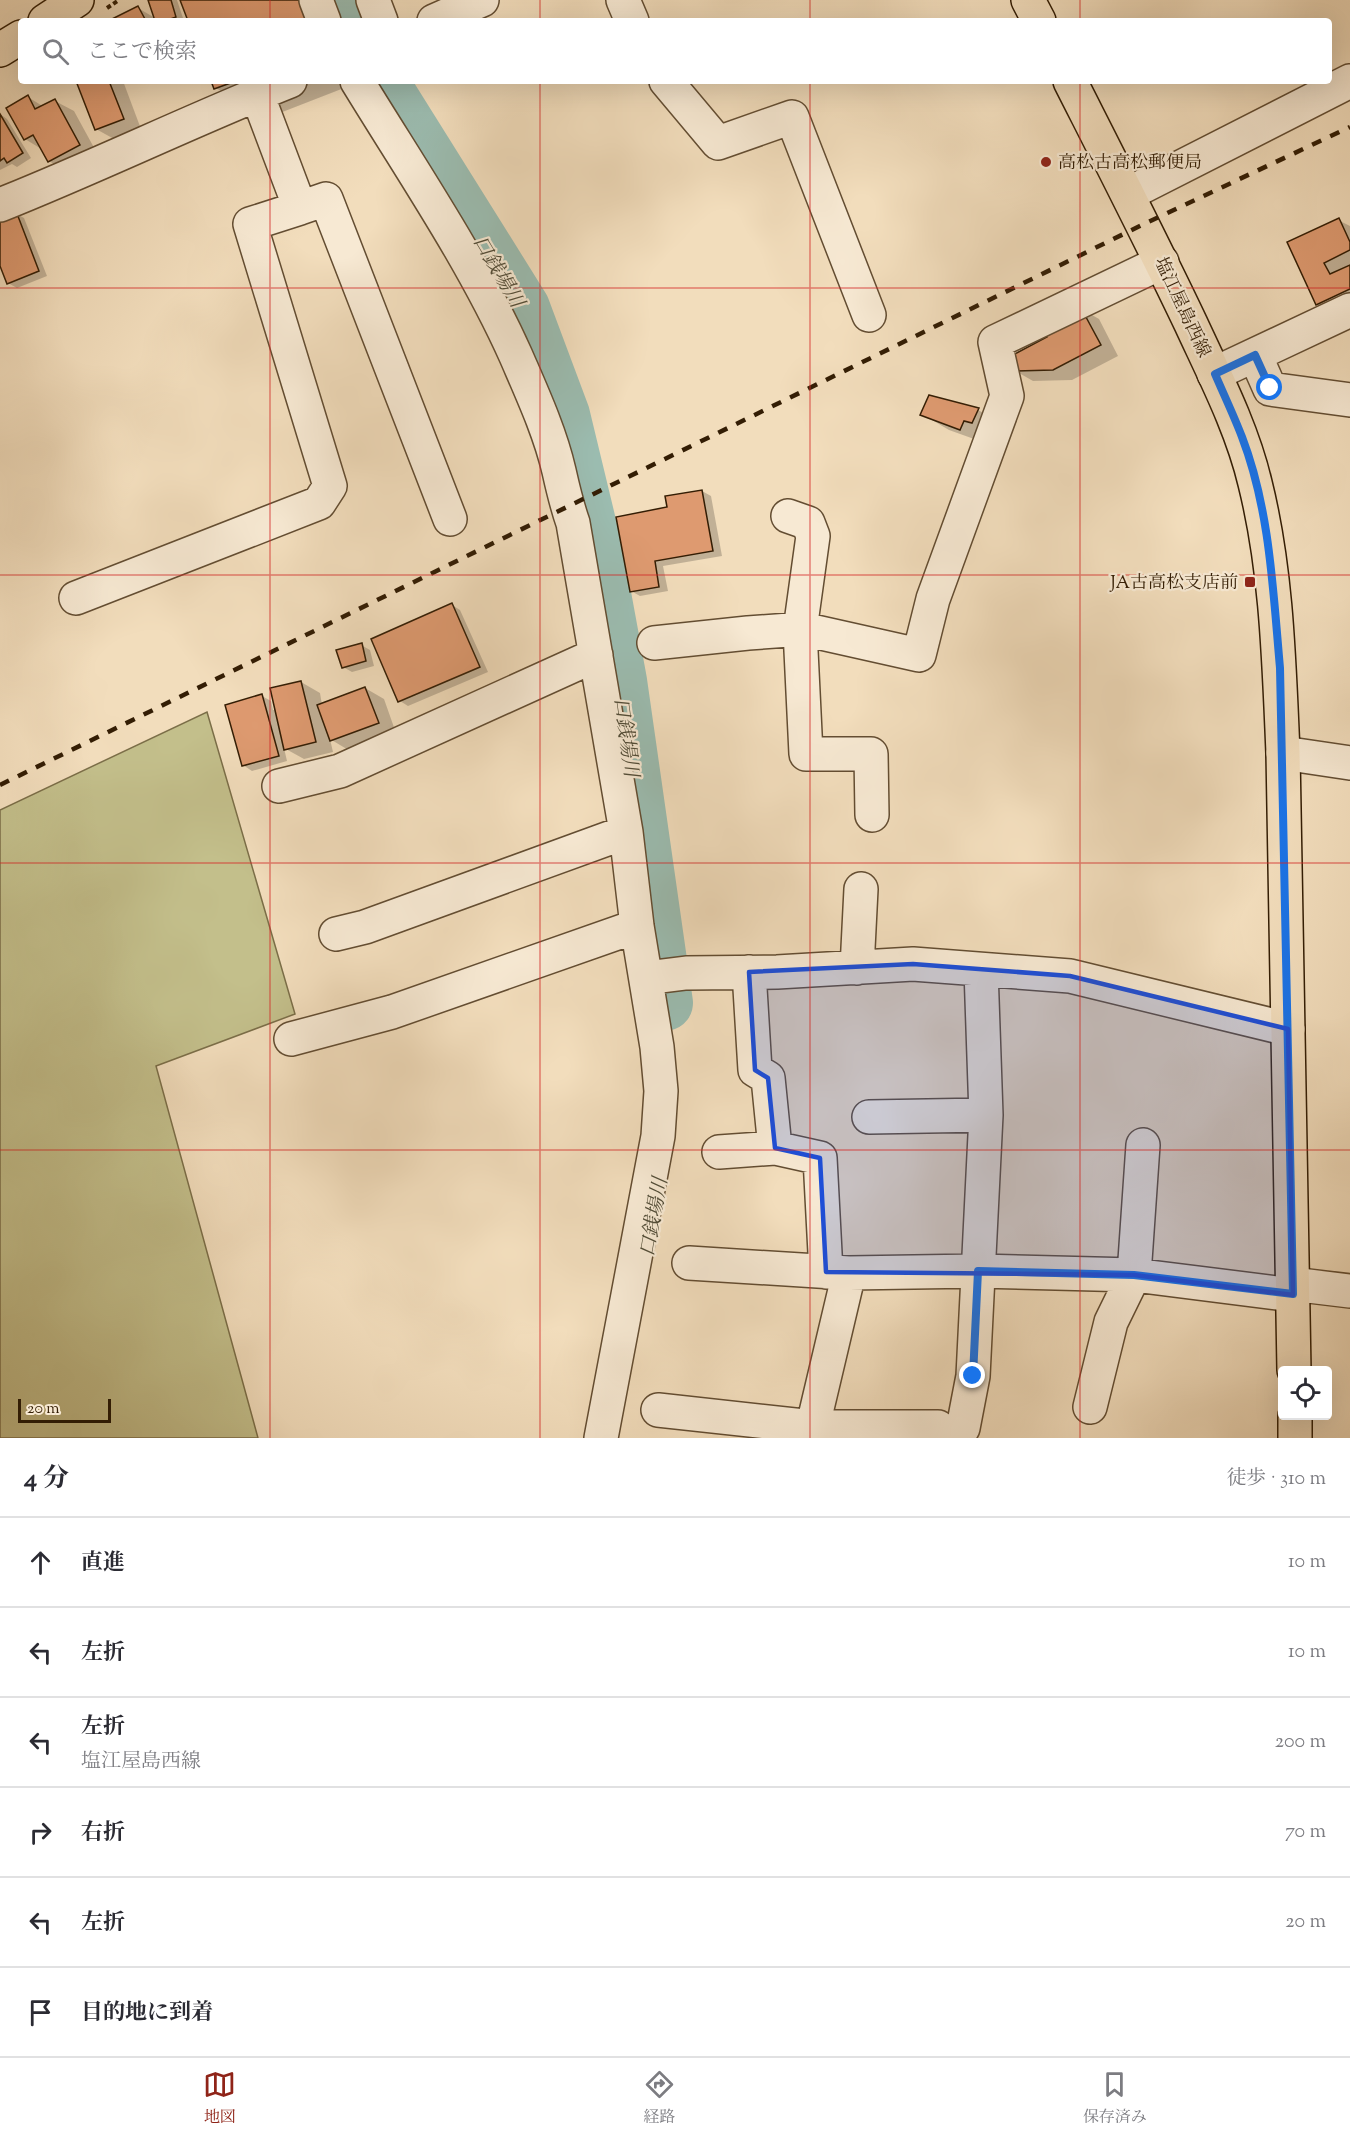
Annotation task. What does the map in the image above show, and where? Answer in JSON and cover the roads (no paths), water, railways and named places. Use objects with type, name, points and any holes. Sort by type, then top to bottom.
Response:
[{"type":"main road","points":[[50,18],[77,0]]},
{"type":"main road","points":[[1028,0],[1037,18]]},
{"type":"main road","points":[[0,50],[18,39]]},
{"type":"main road","name":"塩江屋島西線","points":[[1072,84],[1162,262],[1215,374],[1242,438],[1264,526],[1272,580],[1280,668],[1294,1366]]},
{"type":"main road","points":[[1295,1420],[1295,1438]]},
{"type":"street","points":[[316,0],[323,18]]},
{"type":"street","points":[[373,0],[380,18]]},
{"type":"street","points":[[441,18],[482,0]]},
{"type":"street","points":[[623,0],[631,18]]},
{"type":"street","points":[[1128,194],[1350,81]]},
{"type":"street","points":[[0,205],[282,84]]},
{"type":"street","points":[[359,84],[485,292],[516,356],[543,424],[559,470],[563,493],[573,523],[626,832],[637,926],[657,1047],[661,1091],[658,1136],[601,1438]]},
{"type":"street","points":[[669,84],[718,143],[792,117],[869,315]]},
{"type":"street","points":[[257,94],[300,208]]},
{"type":"street","points":[[76,598],[320,503],[330,486],[250,224],[326,199],[450,519]]},
{"type":"street","points":[[654,643],[800,630],[919,655],[933,599],[1007,396],[995,342],[1162,262]]},
{"type":"street","points":[[1215,374],[1350,310]]},
{"type":"street","points":[[1255,355],[1270,388],[1350,400]]},
{"type":"street","points":[[788,516],[808,522],[813,536],[800,630],[806,754],[871,754],[872,815]]},
{"type":"street","points":[[279,786],[340,771],[596,655]]},
{"type":"street","points":[[1283,753],[1350,763]]},
{"type":"street","points":[[336,934],[365,927],[626,832]]},
{"type":"street","points":[[857,968],[861,889]]},
{"type":"street","points":[[291,1039],[392,1012],[637,926]]},
{"type":"street","points":[[646,978],[686,973],[913,964],[1070,976],[1288,1029]]},
{"type":"street","points":[[658,1410],[811,1433],[950,1427],[973,1376],[986,1115],[981,970]]},
{"type":"street","points":[[749,972],[755,1070],[768,1078],[775,1148]]},
{"type":"street","points":[[869,1117],[986,1115]]},
{"type":"street","points":[[1090,1407],[1112,1322],[1134,1275],[1143,1145]]},
{"type":"street","points":[[719,1152],[775,1148],[820,1158],[838,1272],[811,1433]]},
{"type":"street","points":[[689,1263],[838,1272],[978,1271],[1134,1275],[1293,1289],[1350,1291]]},
{"type":"waterway","name":"口銭場川","points":[[339,0],[347,18]]},
{"type":"waterway","name":"口銭場川","points":[[382,84],[522,308],[562,415],[596,556],[619,681],[665,1003]]},
{"type":"railway","points":[[0,785],[1144,224],[1350,127]]},
{"type":"place","name":"高松古高松郵便局","points":[[1046,162]]},
{"type":"place","name":"JA古高松支店前","points":[[1250,582]]}]
